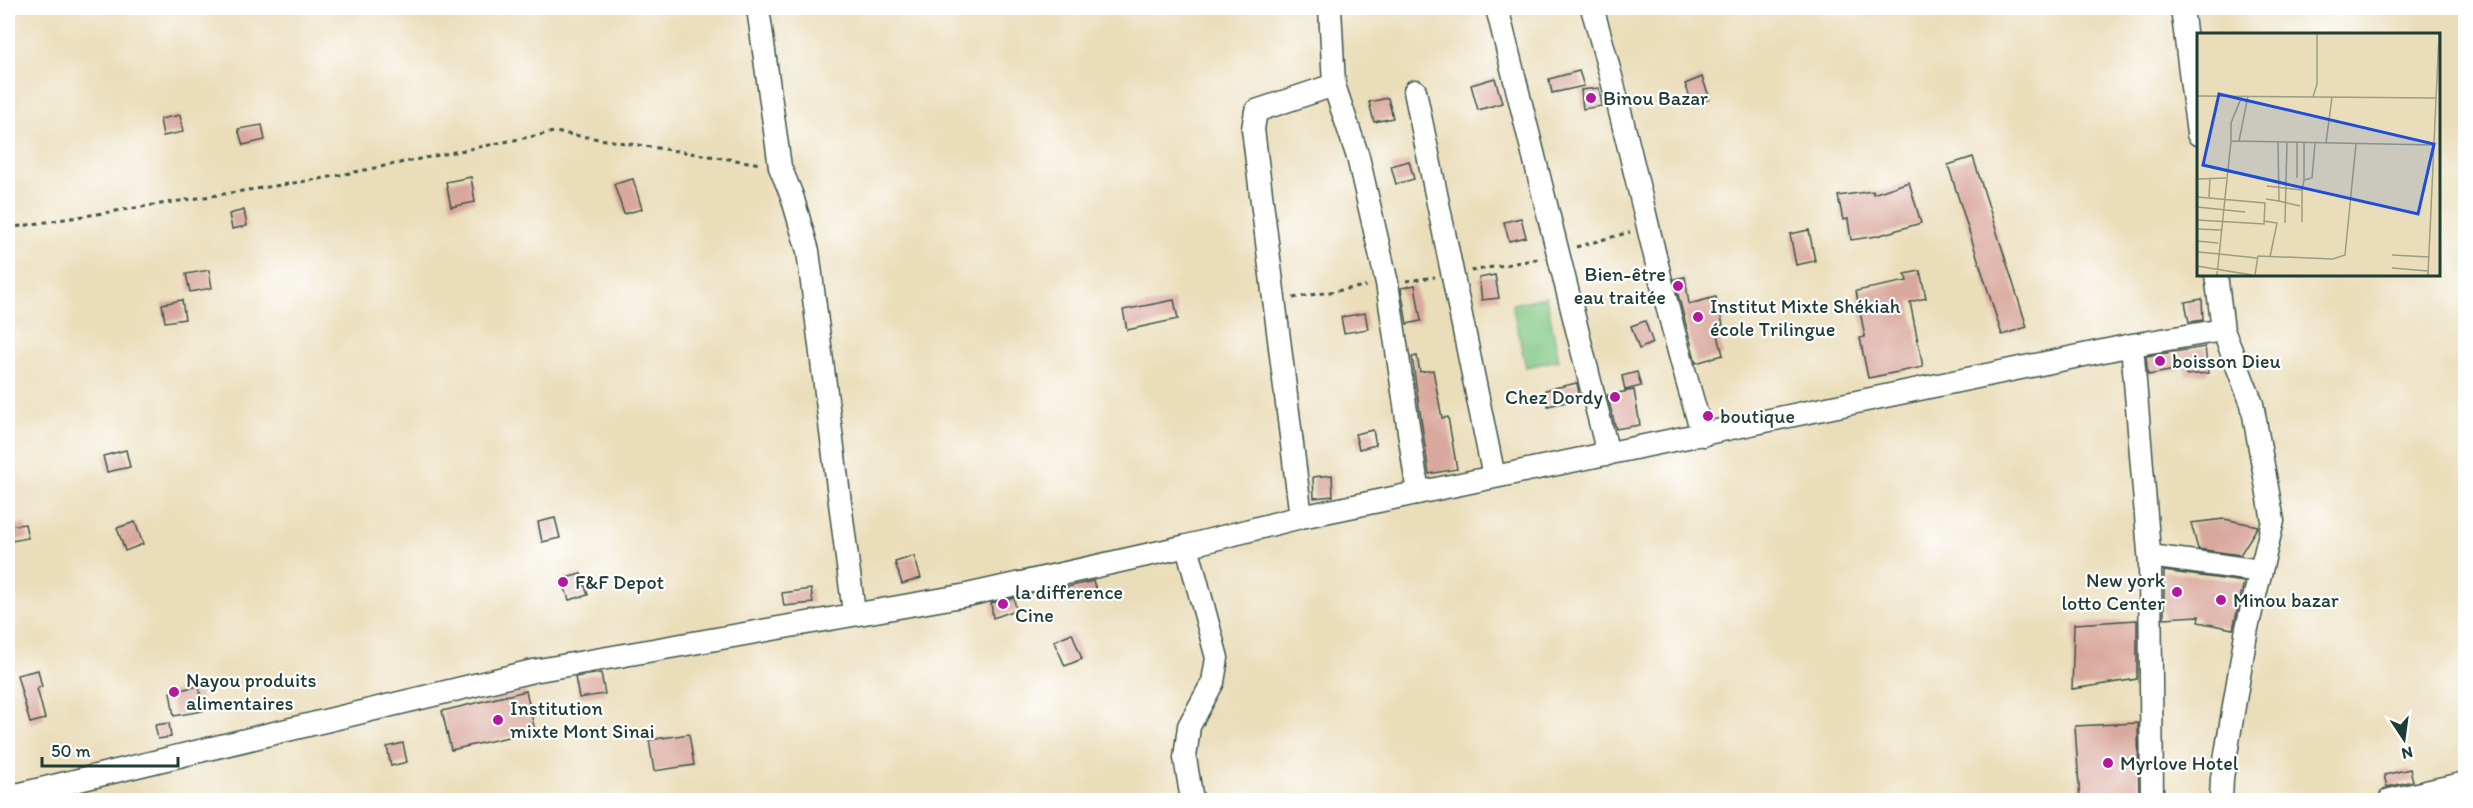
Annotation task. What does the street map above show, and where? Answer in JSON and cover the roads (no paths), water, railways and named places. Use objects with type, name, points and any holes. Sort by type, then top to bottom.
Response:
[{"type":"street","points":[[758,8],[780,167],[792,196],[807,251],[854,613]]},
{"type":"street","points":[[1330,8],[1334,85],[1358,157],[1387,283],[1418,493]]},
{"type":"street","points":[[1497,8],[1608,454]]},
{"type":"street","points":[[1592,8],[1611,71],[1678,354],[1703,435]]},
{"type":"street","points":[[2182,8],[2197,119]]},
{"type":"street","points":[[1301,517],[1253,129],[1257,111],[1334,85]]},
{"type":"street","points":[[1415,91],[1494,477]]},
{"type":"street","points":[[2216,276],[2223,330],[2252,404],[2273,521],[2247,628],[2222,778],[2221,801]]},
{"type":"street","points":[[8,797],[533,671],[967,595],[1188,546],[1301,517],[2132,345],[2223,330]]},
{"type":"street","points":[[2132,345],[2150,556],[2152,801]]},
{"type":"street","points":[[1188,546],[1218,658],[1213,682],[1189,726],[1185,758],[1192,801]]},
{"type":"street","points":[[2150,556],[2261,571]]},
{"type":"street","points":[[2391,801],[2466,783]]},
{"type":"place","name":"Binou Bazar","points":[[1591,98]]},
{"type":"place","name":"Bien-être eau traitée","points":[[1678,286]]},
{"type":"place","name":"Institut Mixte Shékiah école Trilingue","points":[[1698,317]]},
{"type":"place","name":"boisson Dieu","points":[[2160,361]]},
{"type":"place","name":"Chez Dordy","points":[[1615,397]]},
{"type":"place","name":"boutique","points":[[1708,416]]},
{"type":"place","name":"F&F Depot","points":[[563,582]]},
{"type":"place","name":"New york lotto Center","points":[[2177,592]]},
{"type":"place","name":"Minou bazar","points":[[2221,600]]},
{"type":"place","name":"la difference Cine","points":[[1003,604]]},
{"type":"place","name":"Nayou produits alimentaires","points":[[174,692]]},
{"type":"place","name":"Institution mixte Mont Sinai","points":[[498,720]]},
{"type":"place","name":"Myrlove Hotel","points":[[2108,763]]}]
